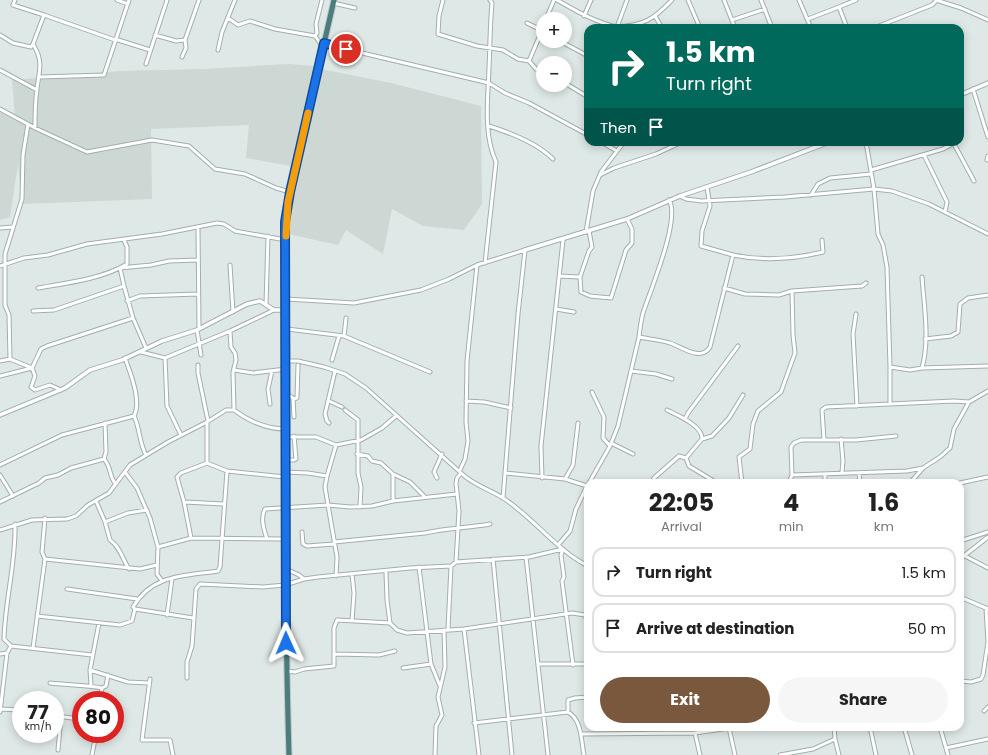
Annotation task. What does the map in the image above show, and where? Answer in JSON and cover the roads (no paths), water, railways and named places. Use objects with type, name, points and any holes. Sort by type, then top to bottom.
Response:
[{"type":"highway","points":[[289,755],[286,671],[286,569],[284,539],[287,329],[285,222],[290,192],[333,2]]},
{"type":"street","points":[[15,0],[13,5],[150,50]]},
{"type":"street","points":[[39,77],[104,75],[115,39],[129,2],[117,0]]},
{"type":"street","points":[[146,64],[167,0]]},
{"type":"street","points":[[182,57],[186,48],[185,40],[199,0]]},
{"type":"street","points":[[218,50],[235,0]]},
{"type":"street","points":[[315,36],[317,33],[316,24],[322,0]]},
{"type":"street","points":[[443,0],[439,16],[438,34],[489,48],[503,50],[518,59],[529,61],[536,69]]},
{"type":"street","points":[[485,263],[496,162],[492,153],[489,126],[489,48],[492,4],[490,0]]},
{"type":"street","points":[[549,12],[555,0],[584,16],[603,24]]},
{"type":"street","points":[[584,16],[591,0]]},
{"type":"street","points":[[618,24],[627,0]]},
{"type":"street","points":[[642,24],[655,16],[672,0]]},
{"type":"street","points":[[688,0],[698,24]]},
{"type":"street","points":[[724,0],[734,24]]},
{"type":"street","points":[[761,0],[771,24]]},
{"type":"street","points":[[800,0],[810,24]]},
{"type":"street","points":[[808,19],[856,0]]},
{"type":"street","points":[[885,24],[932,6],[937,0],[961,8],[988,20]]},
{"type":"street","points":[[333,2],[355,8]]},
{"type":"street","points":[[839,7],[845,24]]},
{"type":"street","points":[[732,20],[765,9]]},
{"type":"street","points":[[0,35],[13,43],[31,47],[44,15]]},
{"type":"street","points":[[655,16],[660,24]]},
{"type":"street","points":[[228,18],[238,24],[250,21],[275,29],[315,36],[320,42],[391,61],[489,83],[505,93],[530,103],[584,133]]},
{"type":"street","points":[[527,23],[536,27]]},
{"type":"street","points":[[155,35],[176,41],[185,40]]},
{"type":"street","points":[[33,44],[39,53],[41,64],[36,90],[35,128]]},
{"type":"street","points":[[529,61],[536,46]]},
{"type":"street","points":[[572,47],[584,54]]},
{"type":"street","points":[[0,70],[36,90]]},
{"type":"street","points":[[964,92],[988,83]]},
{"type":"street","points":[[572,87],[584,95]]},
{"type":"street","points":[[973,89],[988,137]]},
{"type":"street","points":[[0,109],[35,128],[87,152],[152,140],[189,146],[215,169],[245,174],[276,188],[290,192]]},
{"type":"street","points":[[10,359],[9,315],[5,305],[5,254],[12,227],[17,217],[22,199],[23,156],[28,124]]},
{"type":"street","points":[[489,126],[543,149],[553,159]]},
{"type":"street","points":[[608,146],[617,151]]},
{"type":"street","points":[[621,146],[600,175],[593,191],[587,232],[592,247],[589,251],[580,277],[581,292],[590,296],[611,298],[626,250],[632,243],[632,229],[627,219]]},
{"type":"street","points":[[600,175],[614,168],[656,154],[673,146]]},
{"type":"street","points":[[286,299],[354,303],[421,290],[449,280],[477,265],[563,240],[627,219],[669,200],[814,146]]},
{"type":"street","points":[[867,146],[874,189],[878,234],[883,245],[887,268],[890,403]]},
{"type":"street","points":[[811,195],[818,184],[830,178],[871,172],[943,149],[948,146]]},
{"type":"street","points":[[955,146],[974,181]]},
{"type":"street","points":[[924,154],[947,202],[945,212]]},
{"type":"street","points":[[987,160],[988,156]]},
{"type":"street","points":[[707,187],[709,210],[702,231],[701,246],[733,255],[762,259],[809,256],[823,252],[822,240]]},
{"type":"street","points":[[680,196],[686,199],[709,200],[811,195],[874,189],[892,191],[929,204],[988,234]]},
{"type":"street","points":[[591,479],[611,445],[618,426],[639,337],[642,315],[654,284],[672,224],[671,204],[669,200]]},
{"type":"street","points":[[0,266],[24,258],[48,255],[87,244],[124,240],[220,223],[235,231],[286,240]]},
{"type":"street","points":[[0,228],[12,227]]},
{"type":"street","points":[[198,227],[198,329],[201,355]]},
{"type":"street","points":[[266,305],[268,236]]},
{"type":"street","points":[[38,288],[100,276],[120,268],[127,264],[127,247],[124,240]]},
{"type":"street","points":[[542,478],[541,446],[563,240]]},
{"type":"street","points":[[503,498],[518,314],[525,250]]},
{"type":"street","points":[[639,337],[670,343],[692,353],[702,353],[707,351],[710,347],[733,255]]},
{"type":"street","points":[[120,268],[151,265],[169,261],[198,260]]},
{"type":"street","points":[[230,265],[233,312]]},
{"type":"street","points":[[456,562],[459,510],[457,478],[465,459],[468,441],[466,401],[470,319],[477,265]]},
{"type":"street","points":[[120,268],[127,301],[146,348]]},
{"type":"street","points":[[559,276],[580,277]]},
{"type":"street","points":[[922,277],[925,358],[922,368]]},
{"type":"street","points":[[724,288],[745,294],[779,295],[792,291],[862,286],[866,283]]},
{"type":"street","points":[[33,311],[54,310],[124,286]]},
{"type":"street","points":[[742,479],[739,457],[750,448],[753,424],[758,411],[781,392],[795,353],[792,291]]},
{"type":"street","points":[[127,301],[140,296],[198,294]]},
{"type":"street","points":[[925,339],[951,336],[958,332],[960,304],[968,298],[988,296]]},
{"type":"street","points":[[0,415],[61,390],[90,370],[141,352],[146,348],[198,329],[247,304],[260,301],[274,310]]},
{"type":"street","points":[[0,307],[5,305]]},
{"type":"street","points":[[556,309],[574,312]]},
{"type":"street","points":[[141,352],[165,358],[230,331],[274,310],[286,310]]},
{"type":"street","points":[[856,314],[853,334],[857,406]]},
{"type":"street","points":[[61,390],[50,385],[37,390],[32,388],[31,385],[35,376],[32,368],[41,350],[47,346],[133,318]]},
{"type":"street","points":[[344,336],[346,318]]},
{"type":"street","points":[[287,329],[344,336],[430,372]]},
{"type":"street","points":[[230,331],[231,348],[235,353],[236,360],[234,370],[234,410]]},
{"type":"street","points":[[332,360],[339,336]]},
{"type":"street","points":[[685,419],[722,365],[738,346]]},
{"type":"street","points":[[125,358],[134,384],[136,407],[134,416],[138,423],[142,448],[146,455]]},
{"type":"street","points":[[165,358],[167,406],[181,435]]},
{"type":"street","points":[[0,361],[10,359],[32,368]]},
{"type":"street","points":[[286,361],[298,361],[345,374],[366,388],[396,416],[442,454],[469,481],[503,498],[525,514],[558,545],[584,563]]},
{"type":"street","points":[[198,365],[198,373],[208,422],[207,463]]},
{"type":"street","points":[[293,398],[297,398],[298,366]]},
{"type":"street","points":[[890,367],[910,370],[922,368],[988,366]]},
{"type":"street","points":[[0,376],[32,368]]},
{"type":"street","points":[[234,370],[253,373],[286,369]]},
{"type":"street","points":[[270,404],[268,389],[272,371]]},
{"type":"street","points":[[329,423],[327,422],[325,414],[335,371]]},
{"type":"street","points":[[631,371],[656,374],[672,380]]},
{"type":"street","points":[[824,440],[822,410],[824,407],[890,403],[969,402],[988,391]]},
{"type":"street","points":[[592,392],[604,417],[603,438],[611,445],[633,454]]},
{"type":"street","points":[[286,393],[293,398]]},
{"type":"street","points":[[686,458],[702,439],[712,436],[729,418],[743,395]]},
{"type":"street","points":[[293,398],[294,417]]},
{"type":"street","points":[[329,401],[344,409],[358,420],[357,454],[358,473],[361,488],[360,507]]},
{"type":"street","points":[[466,401],[484,402],[511,408]]},
{"type":"street","points":[[913,479],[923,468],[940,457],[950,448],[954,429],[969,402]]},
{"type":"street","points":[[0,530],[15,524],[46,518],[67,519],[76,516],[85,507],[110,493],[115,483],[130,465],[181,435],[208,422],[226,410],[234,410],[248,420],[262,426],[286,429]]},
{"type":"street","points":[[667,410],[685,419],[697,429],[702,435],[702,439]]},
{"type":"street","points":[[0,465],[49,440],[134,416]]},
{"type":"street","points":[[286,437],[294,436],[322,438],[336,444],[365,439],[382,428],[396,416]]},
{"type":"street","points":[[104,459],[106,452],[105,423]]},
{"type":"street","points":[[564,479],[573,465],[578,423]]},
{"type":"street","points":[[285,460],[296,459],[294,436]]},
{"type":"street","points":[[790,479],[792,475],[791,448],[794,443],[801,440],[896,436]]},
{"type":"street","points":[[841,439],[843,461],[842,472]]},
{"type":"street","points":[[352,441],[358,446]]},
{"type":"street","points":[[336,444],[327,476],[326,486],[337,557],[336,576]]},
{"type":"street","points":[[357,454],[368,456],[372,461],[381,463],[393,474],[410,482],[424,496]]},
{"type":"street","points":[[437,478],[434,472],[442,454]]},
{"type":"street","points":[[654,479],[680,456],[686,458]]},
{"type":"street","points":[[686,458],[689,466],[710,479]]},
{"type":"street","points":[[104,459],[107,462],[111,476],[115,483]]},
{"type":"street","points":[[0,502],[45,478],[58,475],[71,468],[104,459]]},
{"type":"street","points":[[191,538],[184,502],[177,477],[181,473],[207,463],[227,471],[285,475],[308,473],[327,476]]},
{"type":"street","points":[[792,475],[842,472],[859,473],[923,468]]},
{"type":"street","points":[[37,616],[79,619],[99,623],[125,624],[132,621],[135,609],[133,607],[138,599],[151,586],[162,581],[218,571],[220,567],[227,471]]},
{"type":"street","points":[[125,472],[137,488],[147,510],[158,547],[157,574],[162,581]]},
{"type":"street","points":[[505,473],[542,478],[564,479],[584,484]]},
{"type":"street","points":[[859,473],[860,479]]},
{"type":"street","points":[[393,474],[393,501]]},
{"type":"street","points":[[825,474],[825,479]]},
{"type":"street","points":[[0,475],[13,496]]},
{"type":"street","points":[[964,482],[988,477]]},
{"type":"street","points":[[558,545],[570,531],[576,509],[584,493]]},
{"type":"street","points":[[268,539],[263,528],[264,510],[328,505],[360,507],[424,496],[457,494]]},
{"type":"street","points":[[96,502],[105,522],[110,540],[117,545],[122,559],[129,569]]},
{"type":"street","points":[[184,502],[224,504]]},
{"type":"street","points":[[105,522],[128,513],[147,510]]},
{"type":"street","points":[[33,648],[45,559],[42,552],[46,518]]},
{"type":"street","points":[[15,524],[14,565],[4,630],[4,639],[11,646],[92,655]]},
{"type":"street","points":[[302,532],[303,544],[307,546],[490,524]]},
{"type":"street","points":[[964,540],[988,532]]},
{"type":"street","points":[[988,537],[965,556],[988,568]]},
{"type":"street","points":[[158,547],[191,538],[284,539]]},
{"type":"street","points":[[187,678],[187,662],[192,646],[196,589],[200,584],[263,588],[285,585],[304,579],[451,566],[456,562],[526,557],[563,549]]},
{"type":"street","points":[[563,549],[561,555],[564,577],[562,581],[573,665]]},
{"type":"street","points":[[526,557],[548,755]]},
{"type":"street","points":[[45,559],[129,569],[140,569],[157,565]]},
{"type":"street","points":[[493,559],[512,755]]},
{"type":"street","points":[[448,629],[451,566]]},
{"type":"street","points":[[419,568],[431,664],[440,686]]},
{"type":"street","points":[[286,569],[304,579]]},
{"type":"street","points":[[386,572],[390,624]]},
{"type":"street","points":[[352,574],[354,593],[352,621]]},
{"type":"street","points":[[167,615],[172,579]]},
{"type":"street","points":[[67,589],[138,599]]},
{"type":"street","points":[[964,599],[987,609],[987,654],[981,679],[971,682],[964,681]]},
{"type":"street","points":[[135,609],[193,618]]},
{"type":"street","points":[[286,671],[295,672],[304,669],[334,666],[335,622],[337,620],[390,624],[404,633],[464,629],[566,614],[584,615]]},
{"type":"street","points":[[91,685],[90,670],[99,623]]},
{"type":"street","points":[[464,629],[479,755]]},
{"type":"street","points":[[435,755],[436,726],[442,715],[438,697],[445,667],[444,630]]},
{"type":"street","points":[[11,646],[7,653],[0,711],[12,710]]},
{"type":"street","points":[[334,654],[374,656],[395,651]]},
{"type":"street","points":[[0,654],[7,653]]},
{"type":"street","points":[[403,668],[431,664]]},
{"type":"street","points":[[538,664],[584,664]]},
{"type":"street","points":[[90,670],[128,682],[150,681],[142,740],[170,740],[173,755]]},
{"type":"street","points":[[102,691],[102,688],[106,686],[108,675]]},
{"type":"street","points":[[50,684],[83,687],[91,685],[102,688]]},
{"type":"street","points":[[568,712],[568,700],[584,697]]},
{"type":"street","points":[[984,711],[988,707]]},
{"type":"street","points":[[474,723],[568,712],[576,717],[581,734],[584,755]]},
{"type":"street","points":[[581,734],[695,733],[709,731]]},
{"type":"street","points":[[730,731],[735,755]]},
{"type":"street","points":[[834,731],[839,755]]},
{"type":"street","points":[[871,731],[876,755]]},
{"type":"street","points":[[905,731],[912,755]]},
{"type":"street","points":[[941,731],[948,755]]},
{"type":"street","points":[[695,733],[700,755]]},
{"type":"street","points":[[780,755],[813,749],[835,739]]},
{"type":"street","points":[[946,748],[988,739]]},
{"type":"street","points":[[58,750],[59,743]]},
{"type":"street","points":[[92,755],[94,743]]}]
